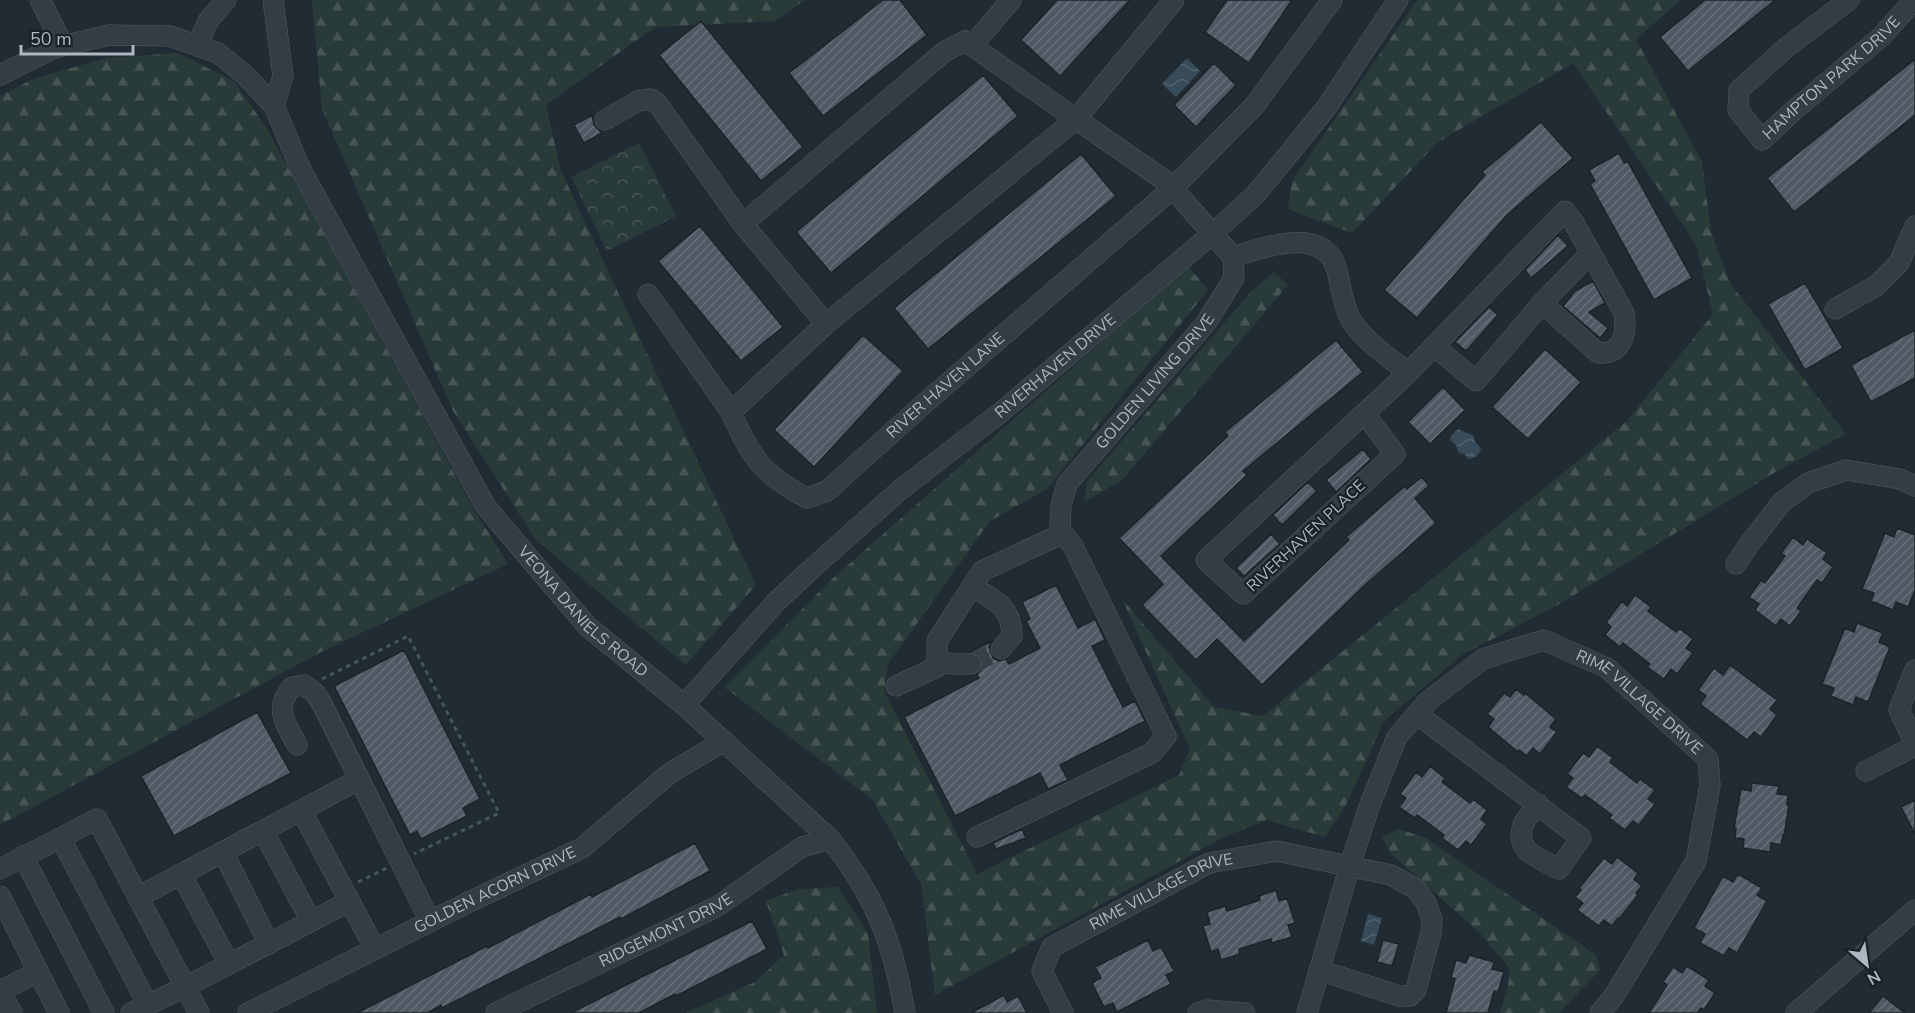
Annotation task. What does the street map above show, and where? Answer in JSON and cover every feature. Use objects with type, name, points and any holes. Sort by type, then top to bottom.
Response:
[{"type":"street","points":[[40,0],[63,45]]},
{"type":"street","points":[[196,46],[208,21],[226,0]]},
{"type":"street","points":[[273,0],[283,76],[274,106]]},
{"type":"street","points":[[972,46],[1011,0]]},
{"type":"street","points":[[731,412],[825,324],[1076,120],[1174,0]]},
{"type":"street","name":"RIVER HAVEN LANE","points":[[648,294],[731,412],[745,445],[760,465],[785,487],[807,498],[827,491],[1172,189],[1255,105],[1332,0]]},
{"type":"street","name":"RIVERHAVEN DRIVE","points":[[684,705],[776,602],[900,490],[1000,412],[1212,234],[1256,194],[1319,117],[1398,0]]},
{"type":"street","name":"HAMPTON PARK DRIVE","points":[[1849,0],[1787,47],[1739,90],[1738,110],[1762,140],[1882,36],[1914,0]]},
{"type":"street","points":[[0,75],[63,45],[109,35],[170,36],[218,53],[246,76],[274,106]]},
{"type":"street","points":[[743,224],[944,52],[965,41],[1167,182],[1233,257],[1278,243],[1308,243],[1323,250],[1335,264],[1341,292],[1351,319],[1369,340],[1408,373]]},
{"type":"street","points":[[605,120],[638,101],[651,99],[657,103],[743,224],[825,324]]},
{"type":"street","name":"VEONA DANIELS ROAD","points":[[274,106],[301,170],[486,507],[587,626],[684,705],[830,839],[849,862],[869,895],[885,929],[897,971],[905,1013]]},
{"type":"street","name":"RIVERHAVEN PLACE","points":[[1365,414],[1395,454],[1243,594],[1206,560],[1408,373],[1565,211],[1624,313],[1626,330],[1623,339],[1615,350],[1606,354],[1598,353],[1542,303]]},
{"type":"street","points":[[1835,309],[1876,286],[1899,263],[1915,226]]},
{"type":"street","points":[[1434,346],[1476,381],[1542,303],[1590,254]]},
{"type":"street","name":"GOLDEN LIVING DRIVE","points":[[1060,530],[1061,506],[1067,484],[1206,323],[1234,278],[1233,257]]},
{"type":"street","points":[[1736,564],[1782,502],[1808,483],[1846,470],[1900,479],[1915,486]]},
{"type":"street","points":[[896,686],[937,668],[937,641],[982,571],[1055,537],[1060,530],[1073,546],[1166,736],[1152,753],[977,837]]},
{"type":"street","points":[[972,587],[994,599],[1008,614],[1012,625],[1012,636],[1001,649]]},
{"type":"street","name":"RIME VILLAGE DRIVE","points":[[1307,1013],[1350,865],[1397,737],[1428,700],[1483,658],[1544,640],[1607,668],[1708,759],[1710,785],[1696,861],[1614,996],[1600,1013]]},
{"type":"street","points":[[937,661],[971,664]]},
{"type":"street","points":[[1866,771],[1915,745],[1899,710],[1915,670]]},
{"type":"street","points":[[297,746],[281,708],[286,694],[292,687],[304,685],[315,693],[322,704],[430,921]]},
{"type":"street","points":[[1417,714],[1538,804]]},
{"type":"street","name":"GOLDEN ACORN DRIVE","points":[[248,1013],[430,921],[582,848],[670,773],[724,741]]},
{"type":"street","points":[[138,897],[358,780]]},
{"type":"street","points":[[301,810],[375,949]]},
{"type":"street","points":[[0,869],[97,819],[199,1013]]},
{"type":"street","points":[[263,831],[311,921]]},
{"type":"street","points":[[61,839],[140,1009],[311,921],[346,895]]},
{"type":"street","name":"RIDGEMONT DRIVE","points":[[496,1013],[718,906],[802,847],[830,839]]},
{"type":"street","name":"RIME VILLAGE DRIVE","points":[[1064,1013],[1042,971],[1052,947],[1209,863],[1277,851],[1391,875],[1416,889],[1426,903],[1432,918],[1431,933],[1416,990],[1410,996],[1399,996],[1319,970]]},
{"type":"street","points":[[222,852],[269,944]]},
{"type":"street","points":[[23,856],[104,1013]]},
{"type":"street","points":[[182,874],[229,964]]},
{"type":"street","points":[[0,896],[59,1013]]},
{"type":"street","points":[[1796,1013],[1915,910]]},
{"type":"street","points":[[12,1013],[0,991],[38,972]]},
{"type":"street","points":[[1198,1013],[1207,1010],[1245,1013]]},
{"type":"path","points":[[307,687],[408,636],[499,813],[400,861],[346,895]]},
{"type":"green space","points":[[312,0],[805,0],[775,21],[655,27],[546,105],[561,171],[756,585],[686,665],[536,540],[453,411],[322,109]]},
{"type":"green space","points":[[1417,0],[1681,0],[1636,39],[1702,162],[1711,232],[1730,283],[1846,434],[1779,470],[1554,607],[1462,655],[1384,721],[1347,803],[1325,837],[1266,820],[1224,837],[935,995],[921,884],[872,799],[724,687],[832,579],[1188,266],[1208,290],[1047,489],[990,521],[888,664],[884,691],[977,874],[1179,775],[1190,749],[1122,599],[1214,707],[1263,716],[1627,421],[1713,314],[1696,244],[1573,63],[1438,142],[1352,233],[1288,209],[1292,181]]},
{"type":"green space","points":[[177,53],[234,81],[267,129],[473,508],[508,564],[323,651],[0,825],[0,96],[33,79],[106,58]]},
{"type":"green space","points":[[639,143],[676,216],[607,251],[571,177]]},
{"type":"green space","points":[[1274,272],[1288,285],[1122,480],[1084,502],[1087,481],[1251,292]]},
{"type":"green space","points":[[1398,829],[1424,837],[1596,955],[1600,970],[1559,1013],[1500,1013],[1510,969],[1480,933],[1391,854],[1382,837]]},
{"type":"green space","points":[[838,887],[868,934],[877,1013],[686,1013],[755,982],[784,955],[766,901],[798,889]]},
{"type":"water","points":[[1187,58],[1200,71],[1176,97],[1162,84]]},
{"type":"water","points":[[1458,429],[1474,436],[1475,442],[1481,448],[1475,457],[1469,459],[1459,453],[1456,445],[1450,440]]},
{"type":"water","points":[[1368,914],[1382,918],[1374,945],[1361,941]]},
{"type":"building","points":[[883,0],[900,0],[927,35],[823,116],[789,73]]},
{"type":"building","points":[[1057,0],[1130,0],[1060,76],[1021,40]]},
{"type":"building","points":[[1227,0],[1292,0],[1249,63],[1205,32]]},
{"type":"building","points":[[1705,0],[1775,0],[1688,71],[1660,37]]},
{"type":"building","points":[[701,21],[803,147],[761,181],[659,55]]},
{"type":"building","points":[[1915,59],[1915,115],[1794,212],[1767,178]]},
{"type":"building","points":[[1214,63],[1236,85],[1196,127],[1174,105]]},
{"type":"building","points":[[983,75],[1018,116],[831,273],[796,232]]},
{"type":"building","points":[[592,115],[594,125],[602,133],[584,143],[574,125]]},
{"type":"building","points":[[1541,122],[1573,158],[1507,215],[1417,318],[1384,290],[1485,175],[1482,172]]},
{"type":"building","points":[[1619,153],[1624,163],[1628,162],[1692,278],[1654,300],[1590,184],[1595,181],[1589,170]]},
{"type":"building","points":[[1081,154],[1116,196],[928,349],[894,308]]},
{"type":"building","points":[[700,226],[783,327],[741,361],[658,261]]},
{"type":"building","points":[[1558,235],[1568,246],[1531,278],[1525,270]]},
{"type":"building","points":[[1593,281],[1605,303],[1589,312],[1608,328],[1600,338],[1563,306],[1575,291]]},
{"type":"building","points":[[1805,283],[1843,348],[1805,370],[1768,304]]},
{"type":"building","points":[[1489,307],[1498,315],[1466,351],[1455,342]]},
{"type":"building","points":[[1915,330],[1915,378],[1871,402],[1851,365]]},
{"type":"building","points":[[863,335],[903,371],[814,467],[774,430]]},
{"type":"building","points":[[1336,340],[1363,372],[1243,471],[1247,475],[1161,556],[1244,641],[1349,540],[1346,537],[1405,486],[1407,489],[1422,477],[1429,486],[1415,498],[1436,523],[1366,584],[1262,685],[1217,639],[1196,660],[1142,605],[1163,584],[1119,538],[1228,436],[1225,432]]},
{"type":"building","points":[[1545,349],[1581,382],[1528,439],[1492,407]]},
{"type":"building","points":[[1443,387],[1465,410],[1430,444],[1408,422]]},
{"type":"building","points":[[1363,449],[1371,459],[1336,492],[1326,480]]},
{"type":"building","points":[[1308,482],[1317,491],[1282,525],[1273,515]]},
{"type":"building","points":[[1897,528],[1915,535],[1915,590],[1908,607],[1896,602],[1893,610],[1871,601],[1874,593],[1862,589],[1885,533],[1894,537]]},
{"type":"building","points":[[1271,534],[1280,544],[1244,576],[1236,568]]},
{"type":"building","points":[[1793,537],[1803,545],[1807,539],[1827,553],[1823,559],[1833,567],[1822,583],[1817,580],[1797,608],[1801,611],[1790,626],[1781,619],[1776,626],[1755,610],[1759,604],[1749,597],[1761,580],[1765,583],[1785,556],[1781,553]]},
{"type":"building","points":[[1056,585],[1078,628],[1095,619],[1105,640],[1092,646],[1123,707],[1135,701],[1145,721],[1060,765],[1068,780],[1048,789],[1040,773],[955,816],[904,717],[979,678],[977,674],[982,669],[982,659],[970,652],[992,641],[989,647],[993,658],[999,661],[1006,659],[1009,664],[1040,648],[1026,621],[1030,619],[1022,602]]},
{"type":"building","points":[[1635,595],[1651,607],[1648,611],[1676,632],[1679,628],[1693,639],[1686,648],[1693,653],[1677,674],[1671,669],[1664,679],[1647,667],[1650,664],[1623,643],[1620,647],[1605,635],[1611,627],[1606,622],[1622,601],[1627,606]]},
{"type":"building","points":[[1857,623],[1883,633],[1879,642],[1890,647],[1868,702],[1856,697],[1853,705],[1831,696],[1834,688],[1822,684],[1845,628],[1854,632]]},
{"type":"building","points":[[404,650],[480,799],[463,808],[467,816],[421,839],[417,831],[410,835],[334,686]]},
{"type":"building","points":[[1730,665],[1777,700],[1770,709],[1777,715],[1761,737],[1754,732],[1747,740],[1700,704],[1706,696],[1698,690],[1714,668],[1723,675]]},
{"type":"building","points":[[1516,689],[1524,695],[1525,693],[1556,719],[1550,727],[1557,732],[1540,754],[1533,748],[1527,756],[1519,750],[1518,752],[1488,727],[1494,719],[1487,714],[1504,693],[1510,697]]},
{"type":"building","points":[[257,712],[291,773],[174,836],[141,776]]},
{"type":"building","points":[[1597,746],[1613,758],[1610,762],[1637,783],[1640,779],[1655,790],[1648,799],[1655,804],[1639,825],[1633,821],[1625,830],[1609,818],[1612,815],[1585,795],[1582,798],[1566,787],[1573,778],[1567,774],[1583,753],[1589,757]]},
{"type":"building","points":[[1430,766],[1445,778],[1442,782],[1470,803],[1473,799],[1487,810],[1481,819],[1487,824],[1471,845],[1466,841],[1458,850],[1442,838],[1444,835],[1417,815],[1415,818],[1399,807],[1406,798],[1400,794],[1416,772],[1422,777]]},
{"type":"building","points":[[1752,783],[1779,786],[1777,794],[1788,795],[1787,805],[1789,805],[1784,836],[1781,845],[1771,843],[1770,852],[1743,848],[1744,839],[1735,838],[1736,828],[1734,828],[1741,789],[1751,791]]},
{"type":"building","points":[[1915,800],[1915,834],[1901,807]]},
{"type":"building","points":[[1022,829],[1026,838],[996,849],[993,843]]},
{"type":"building","points":[[695,843],[710,871],[621,919],[620,917],[442,1008],[441,1005],[427,1013],[357,1013],[591,894],[592,897]]},
{"type":"building","points":[[1617,857],[1638,873],[1634,879],[1642,886],[1636,893],[1638,895],[1612,926],[1604,920],[1599,926],[1577,910],[1583,903],[1575,897],[1581,890],[1579,888],[1604,858],[1612,864]]},
{"type":"building","points":[[1738,874],[1762,888],[1757,895],[1767,901],[1737,953],[1729,948],[1724,956],[1700,943],[1705,934],[1694,928],[1723,876],[1733,882]]},
{"type":"building","points":[[1276,890],[1279,901],[1287,898],[1295,923],[1288,925],[1292,937],[1272,943],[1271,939],[1239,949],[1240,954],[1221,960],[1218,949],[1211,952],[1203,926],[1210,924],[1207,912],[1225,906],[1227,911],[1260,900],[1259,896]]},
{"type":"building","points":[[752,921],[767,949],[676,996],[675,994],[639,1013],[571,1013]]},
{"type":"building","points":[[1148,940],[1153,951],[1161,947],[1174,971],[1166,975],[1171,984],[1117,1012],[1113,1003],[1104,1007],[1092,983],[1101,978],[1095,967]]},
{"type":"building","points":[[1383,940],[1399,944],[1392,966],[1377,962]]},
{"type":"building","points":[[1469,955],[1494,962],[1492,969],[1504,972],[1498,992],[1494,991],[1488,1013],[1446,1013],[1455,979],[1451,977],[1456,960],[1466,963]]},
{"type":"building","points":[[1687,966],[1709,980],[1705,986],[1715,993],[1704,1010],[1701,1008],[1697,1013],[1649,1013],[1667,985],[1663,982],[1673,967],[1682,973]]},
{"type":"building","points":[[1004,995],[1007,1002],[1018,996],[1027,1013],[971,1013]]},
{"type":"building","points":[[1883,996],[1905,1013],[1869,1013]]},
{"type":"tunnel","points":[[971,664],[1001,649]]}]
